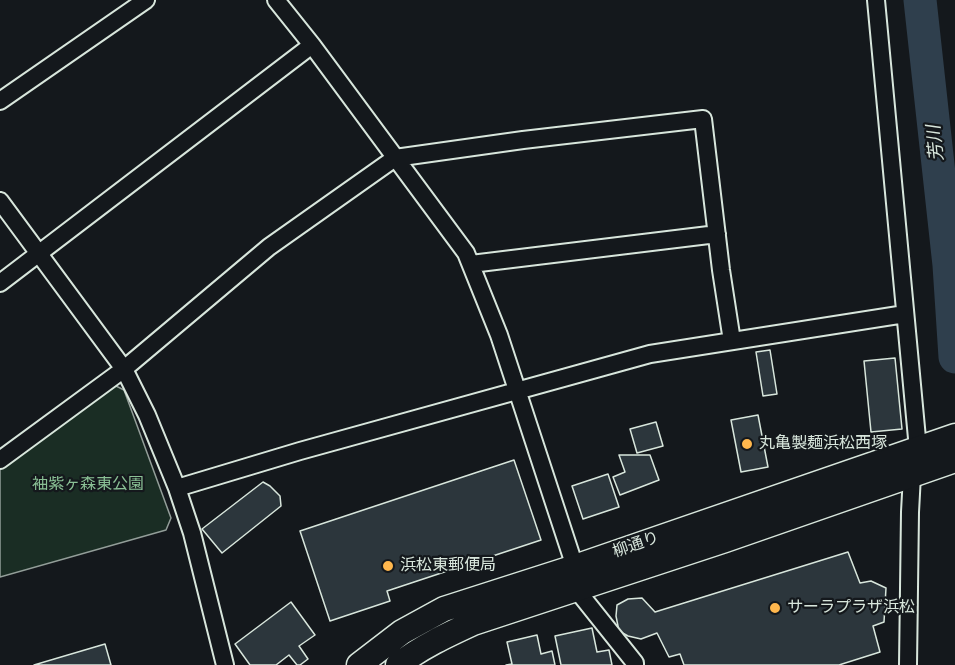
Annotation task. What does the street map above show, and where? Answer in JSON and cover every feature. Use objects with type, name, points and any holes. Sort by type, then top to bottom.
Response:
[{"type":"street","points":[[0,100],[146,0]]},
{"type":"street","points":[[276,0],[466,253],[499,335],[518,391],[575,578],[635,665]]},
{"type":"street","points":[[876,0],[920,460],[908,665]]},
{"type":"street","points":[[0,283],[312,45]]},
{"type":"street","points":[[0,460],[124,369],[269,247],[395,158],[703,119],[732,341]]},
{"type":"street","points":[[0,201],[124,369],[147,414],[177,488],[192,533],[225,665]]},
{"type":"street","points":[[471,264],[717,234]]},
{"type":"street","points":[[177,488],[300,451],[650,354],[905,314]]},
{"type":"street","points":[[920,460],[955,436]]},
{"type":"street","points":[[920,460],[955,460]]},
{"type":"street","name":"柳通り","points":[[398,665],[437,640],[575,578],[920,460]]},
{"type":"street","name":"柳通り","points":[[359,665],[402,632],[444,609],[575,578]]},
{"type":"green space","name":"袖紫ヶ森東公園","points":[[114,385],[124,390],[171,518],[166,530],[0,577],[0,470]]},
{"type":"building","points":[[770,350],[777,394],[763,396],[756,352]]},
{"type":"building","points":[[895,358],[902,429],[871,432],[864,361]]},
{"type":"building","points":[[758,415],[768,467],[741,472],[731,420]]},
{"type":"building","points":[[656,422],[663,446],[637,453],[630,429]]},
{"type":"building","points":[[619,455],[650,455],[659,480],[620,495],[613,477],[625,472]]},
{"type":"building","name":"浜松東郵便局","points":[[514,460],[541,540],[387,591],[390,601],[330,621],[300,531]]},
{"type":"building","points":[[608,474],[619,507],[583,519],[572,486]]},
{"type":"building","points":[[263,482],[280,496],[281,506],[222,553],[202,529]]},
{"type":"building","name":"サーラプラザ浜松","points":[[848,552],[860,583],[871,581],[886,588],[884,622],[873,626],[880,652],[839,665],[684,665],[680,654],[669,657],[657,633],[641,639],[619,631],[616,616],[617,605],[628,599],[642,598],[655,612]]},
{"type":"building","points":[[291,602],[315,635],[299,646],[308,659],[297,665],[289,655],[276,665],[250,665],[235,644]]},
{"type":"building","points":[[592,628],[597,652],[609,650],[612,665],[561,665],[555,636]]},
{"type":"building","points":[[537,635],[541,654],[552,651],[555,665],[506,665],[512,664],[507,642]]},
{"type":"building","points":[[105,644],[111,665],[34,665]]},
{"type":"waterway","name":"芳川","points":[[920,0],[949,265],[955,357]]},
{"type":"place","name":"丸亀製麺浜松西塚","points":[[747,444]]},
{"type":"place","name":"浜松東郵便局","points":[[388,566]]},
{"type":"place","name":"サーラプラザ浜松","points":[[775,608]]}]
